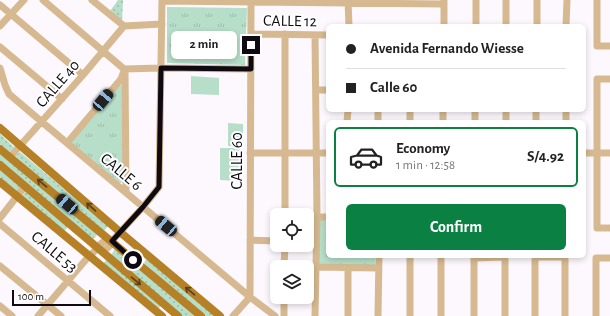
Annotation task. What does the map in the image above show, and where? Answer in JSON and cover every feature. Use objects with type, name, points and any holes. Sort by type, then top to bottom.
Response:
[{"type":"main road","points":[[0,128],[220,316]]},
{"type":"main road","points":[[0,149],[201,316]]},
{"type":"main road","points":[[0,165],[97,249],[178,316]]},
{"type":"main road","points":[[0,182],[159,315]]},
{"type":"street","points":[[0,26],[12,15],[24,0]]},
{"type":"street","points":[[42,0],[125,69],[251,69]]},
{"type":"street","points":[[92,0],[124,26],[162,24]]},
{"type":"street","points":[[38,316],[89,256],[97,249],[106,250],[109,248],[112,241],[157,191],[160,183],[162,0],[444,2],[444,24]]},
{"type":"street","points":[[476,0],[476,24]]},
{"type":"street","points":[[506,0],[506,24]]},
{"type":"street","points":[[537,0],[537,24]]},
{"type":"street","points":[[566,24],[567,0]]},
{"type":"street","points":[[597,0],[597,46],[610,46]]},
{"type":"street","name":"CALLE 60","points":[[250,297],[251,1]]},
{"type":"street","points":[[348,1],[349,24]]},
{"type":"street","points":[[0,5],[83,75]]},
{"type":"street","name":"CALLE 40","points":[[10,158],[124,26]]},
{"type":"street","name":"CALLE 12","points":[[251,34],[326,35]]},
{"type":"street","points":[[285,34],[285,208]]},
{"type":"street","points":[[315,35],[317,217],[315,316]]},
{"type":"street","points":[[0,47],[62,99]]},
{"type":"street","name":"CALLE 6","points":[[0,68],[9,94],[250,297],[275,316]]},
{"type":"street","points":[[67,143],[121,79],[125,69]]},
{"type":"street","points":[[125,69],[126,192]]},
{"type":"street","points":[[610,80],[597,79],[596,152],[597,228],[610,228]]},
{"type":"street","points":[[316,90],[326,90]]},
{"type":"street","points":[[586,152],[610,153]]},
{"type":"street","points":[[250,153],[326,153]]},
{"type":"street","points":[[0,218],[25,186]]},
{"type":"street","points":[[317,217],[326,217]]},
{"type":"street","name":"CALLE 53","points":[[0,224],[110,316]]},
{"type":"street","points":[[250,240],[270,241]]},
{"type":"street","points":[[378,316],[379,258]]},
{"type":"street","points":[[410,258],[410,316]]},
{"type":"street","points":[[441,258],[441,316]]},
{"type":"street","points":[[474,258],[474,316]]},
{"type":"street","points":[[504,258],[504,316]]},
{"type":"street","points":[[535,258],[535,316]]},
{"type":"street","points":[[565,258],[565,316]]},
{"type":"street","points":[[596,316],[596,258],[610,258]]},
{"type":"street","points":[[0,266],[60,316]]},
{"type":"street","points":[[316,267],[378,268]]},
{"type":"street","points":[[348,268],[348,316]]},
{"type":"street","points":[[233,316],[250,297]]},
{"type":"street","points":[[284,304],[284,316]]},
{"type":"street","points":[[0,306],[12,316]]},
{"type":"street","points":[[159,315],[166,306]]},
{"type":"green space","points":[[118,0],[123,0],[122,22],[110,11]]},
{"type":"green space","points":[[167,7],[247,8],[245,65],[167,63]]},
{"type":"green space","points":[[191,76],[219,78],[219,95],[191,94]]},
{"type":"green space","points":[[118,84],[126,87],[125,182],[119,183],[71,143]]},
{"type":"green space","points":[[228,123],[243,124],[243,146],[228,146]]},
{"type":"green space","points":[[0,134],[14,147],[10,152],[0,144]]},
{"type":"green space","points":[[94,136],[112,151],[104,162],[85,146]]},
{"type":"green space","points":[[220,148],[240,148],[239,181],[220,180]]},
{"type":"green space","points":[[20,152],[108,226],[104,231],[15,156]]},
{"type":"green space","points":[[0,153],[98,234],[92,240],[0,162]]},
{"type":"green space","points":[[0,170],[21,188],[18,192],[0,177]]},
{"type":"green space","points":[[26,191],[68,227],[64,231],[22,196]]},
{"type":"green space","points":[[319,219],[326,219],[326,258],[375,258],[375,266],[319,265]]},
{"type":"green space","points":[[116,248],[197,316],[182,316],[110,256]]},
{"type":"green space","points":[[147,258],[216,316],[205,316],[144,263]]},
{"type":"green space","points":[[107,259],[161,305],[158,310],[103,264]]},
{"type":"route","points":[[133,260],[112,241],[159,187],[161,68],[251,69],[251,45]]}]
